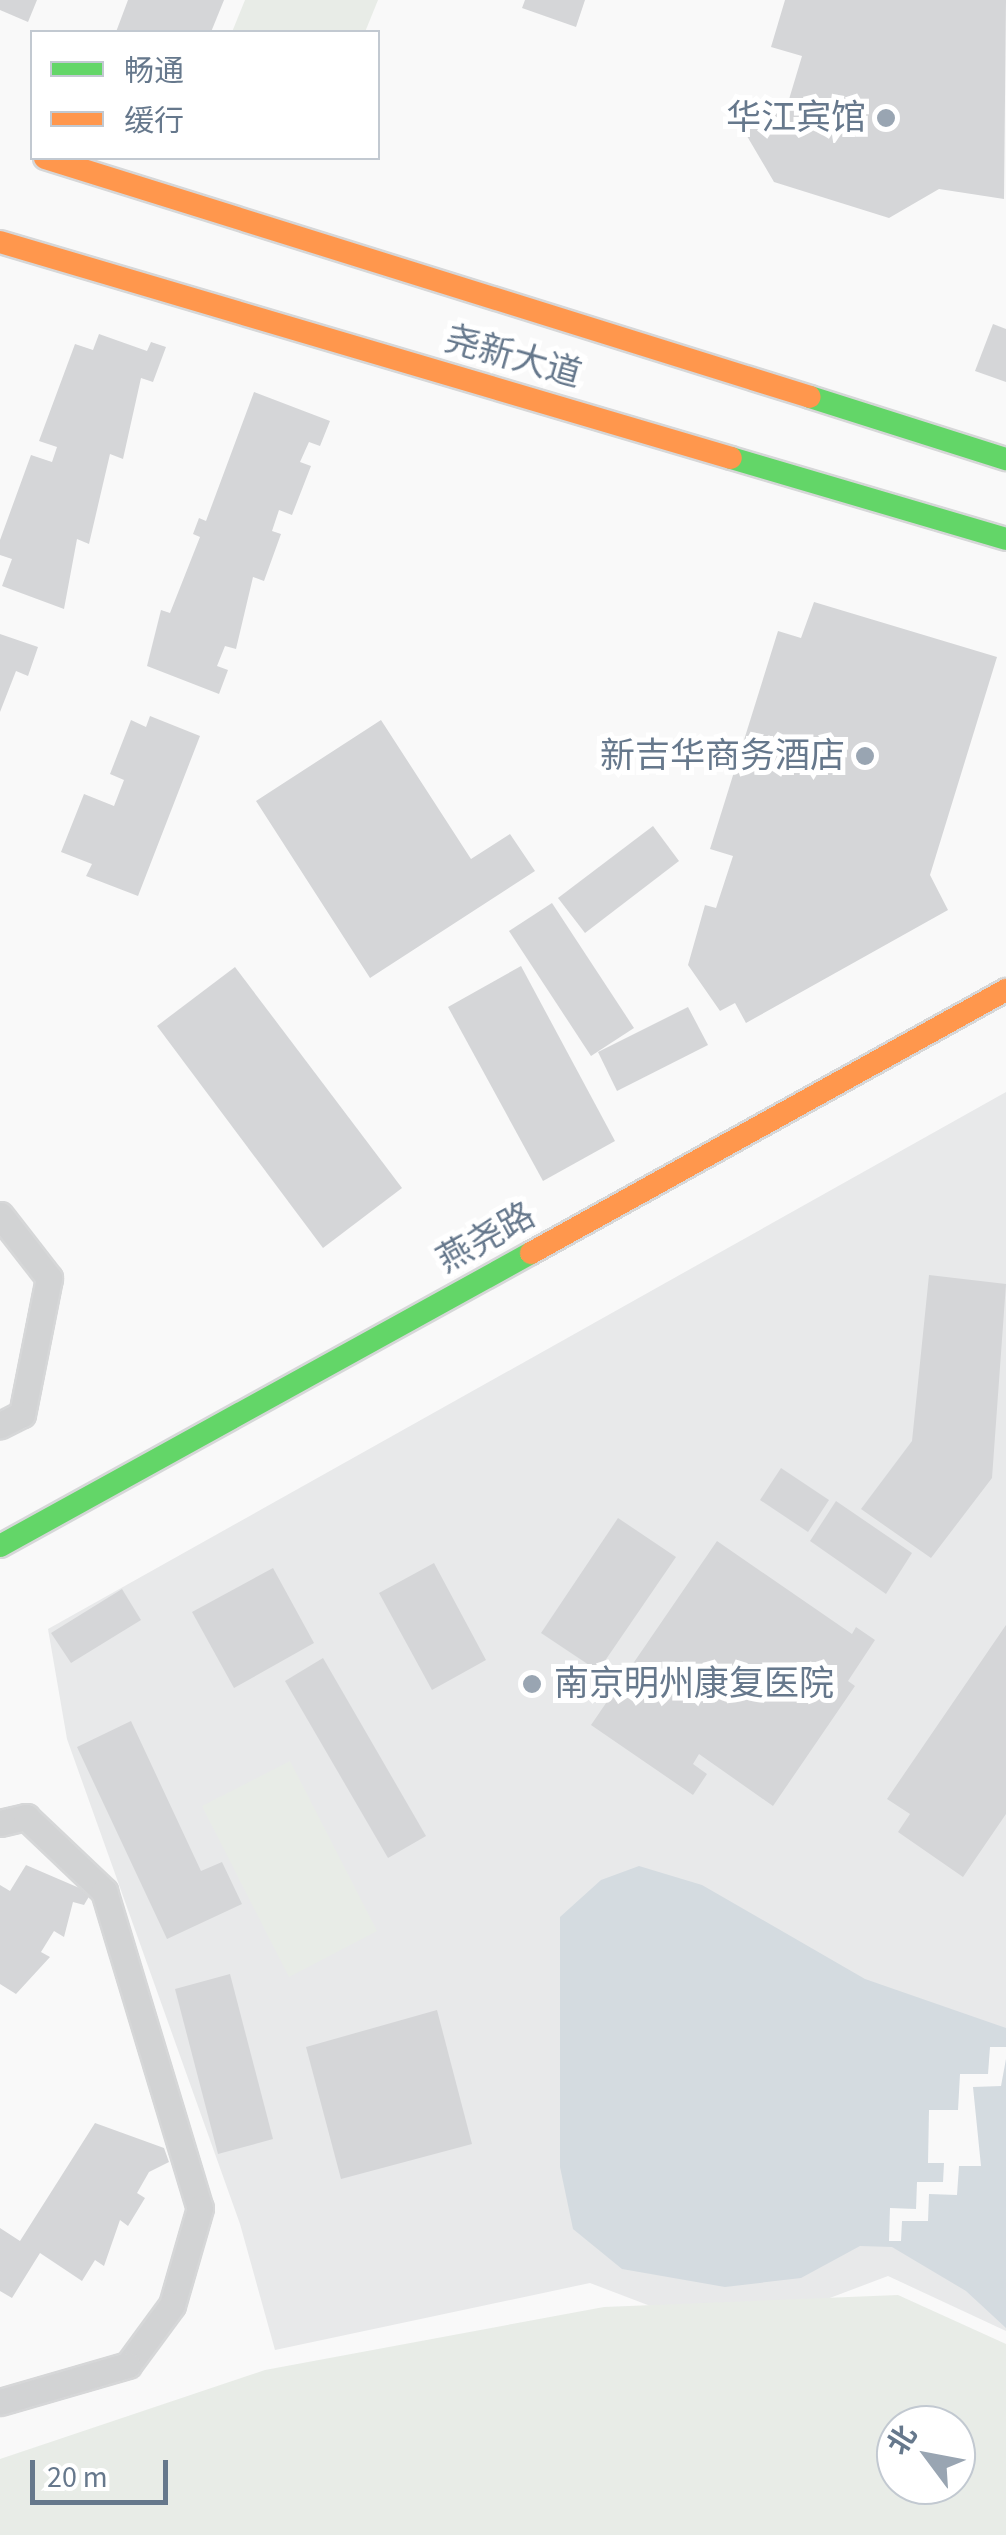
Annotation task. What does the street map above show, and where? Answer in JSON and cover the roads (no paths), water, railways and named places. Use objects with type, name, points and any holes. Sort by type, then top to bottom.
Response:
[{"type":"main road","name":"尧新大道","points":[[51,160],[1006,459]]},
{"type":"main road","name":"尧新大道","points":[[0,242],[1006,539]]},
{"type":"main road","name":"燕尧路","points":[[0,1546],[1006,990]]},
{"type":"lane","points":[[0,1214],[49,1278],[22,1414],[0,1425]]},
{"type":"lane","points":[[0,1823],[26,1817],[104,1890],[200,2208],[172,2305],[128,2365],[0,2402]]},
{"type":"place","name":"华江宾馆","points":[[886,118]]},
{"type":"place","name":"新吉华商务酒店","points":[[865,756]]},
{"type":"place","name":"南京明州康复医院","points":[[532,1684]]}]
